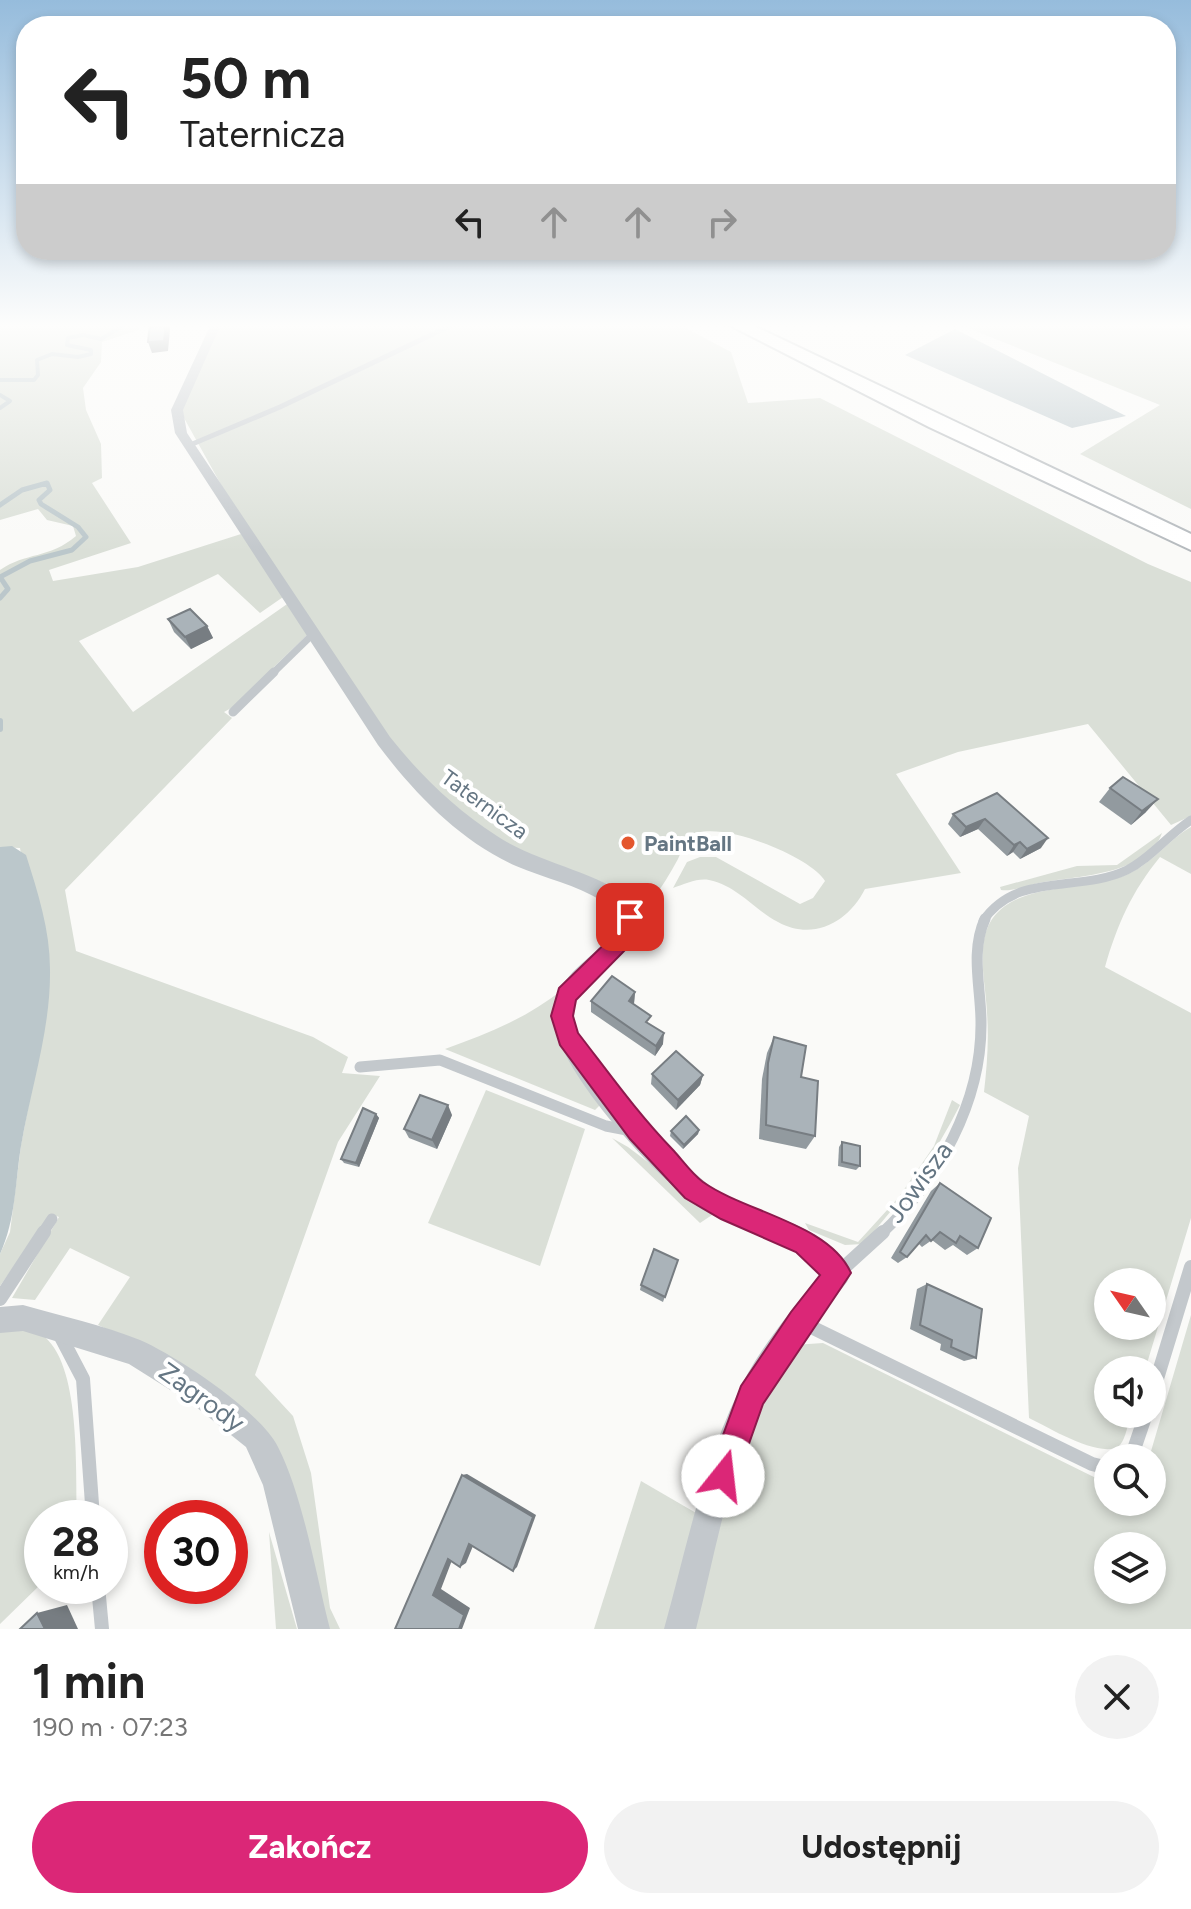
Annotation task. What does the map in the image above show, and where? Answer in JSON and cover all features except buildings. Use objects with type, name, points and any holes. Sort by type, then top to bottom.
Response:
[{"type":"highway","points":[[905,400],[1191,543]]},
{"type":"highway","points":[[932,400],[1191,521]]},
{"type":"street","name":"Taternicza","points":[[182,400],[177,410],[181,433],[384,741],[431,797],[492,843],[520,859],[599,889],[623,904],[630,917],[627,932],[615,948],[571,988],[562,1016],[563,1027],[577,1053],[638,1131],[694,1190],[729,1210],[796,1238],[838,1273]]},
{"type":"street","name":"Jowisza","points":[[680,1629],[740,1421],[765,1373],[838,1273]]},
{"type":"street","name":"Zagrody","points":[[0,1320],[23,1318],[54,1325],[135,1352],[161,1365],[256,1437],[268,1457],[278,1485],[314,1629]]},
{"type":"lane","points":[[190,445],[295,400]]},
{"type":"lane","points":[[233,712],[314,633]]},
{"type":"lane","name":"Jowisza","points":[[838,1273],[901,1214],[947,1150],[975,1081],[979,1058],[982,1018],[977,956],[981,928],[988,913],[997,903],[1022,891],[1119,874],[1154,852],[1191,820]]},
{"type":"lane","points":[[360,1067],[440,1060],[606,1126],[638,1131]]},
{"type":"lane","points":[[0,1299],[52,1219]]},
{"type":"lane","points":[[1164,1356],[1191,1267]]},
{"type":"lane","points":[[800,1321],[1094,1464]]},
{"type":"lane","points":[[54,1325],[83,1379],[92,1500]]},
{"type":"lane","points":[[100,1604],[102,1629]]},
{"type":"shaded area","points":[[0,400],[85,400],[101,444],[102,478],[92,483],[131,543],[49,570],[53,581],[138,567],[241,534],[286,595],[260,613],[218,574],[79,641],[133,712],[290,602],[309,633],[233,707],[224,712],[232,718],[65,890],[76,951],[313,1037],[348,1057],[342,1073],[380,1076],[338,1142],[255,1375],[293,1416],[311,1473],[330,1608],[340,1629],[325,1629],[287,1478],[171,1359],[98,1325],[130,1277],[70,1248],[35,1300],[12,1298],[59,1217],[51,1214],[0,1286],[0,1254],[10,1232],[21,1145],[47,1008],[20,848],[0,847],[0,570],[56,548],[76,536],[73,526],[47,520],[38,509],[0,520]]},
{"type":"shaded area","points":[[183,400],[747,400],[748,403],[824,400],[1148,564],[1191,582],[1191,816],[1171,825],[1088,724],[958,752],[896,774],[961,873],[865,889],[850,910],[829,925],[805,930],[791,928],[719,883],[700,880],[673,888],[687,862],[700,857],[716,857],[800,904],[813,898],[825,881],[802,861],[761,842],[739,835],[701,832],[689,837],[651,902],[634,907],[495,839],[406,765],[234,508],[179,409]]},
{"type":"shaded area","points":[[1008,400],[1095,400],[1126,416],[1072,428]]},
{"type":"shaded area","points":[[1148,400],[1191,400],[1191,509],[1080,454],[1160,405]]},
{"type":"shaded area","points":[[1191,827],[1191,874],[1160,857],[1126,909],[1105,967],[1191,1013],[1191,1218],[1166,1301],[1166,1268],[1094,1268],[1094,1340],[1154,1340],[1149,1356],[1094,1356],[1094,1428],[1127,1428],[1120,1444],[1094,1444],[1094,1447],[1029,1418],[1018,1168],[1029,1116],[984,1092],[988,1033],[983,947],[989,924],[1002,908],[1020,898],[1109,880],[1145,864]]},
{"type":"shaded area","points":[[1162,833],[1154,847],[1128,865],[1093,875],[1001,890],[1000,887],[1077,866],[1117,865]]},
{"type":"shaded area","points":[[12,846],[26,855],[39,897],[46,926],[50,969],[44,1036],[21,1146],[12,1214],[0,1254],[0,847]]},
{"type":"shaded area","points":[[570,983],[558,1001],[604,1101],[595,1110],[445,1049],[526,1014]]},
{"type":"shaded area","points":[[486,1090],[585,1129],[540,1266],[428,1223]]},
{"type":"shaded area","points":[[952,1100],[960,1105],[928,1160],[863,1244],[845,1245],[809,1230],[805,1223],[858,1242],[899,1197],[934,1146]]},
{"type":"shaded area","points":[[612,1138],[628,1147],[715,1213],[700,1223]]},
{"type":"shaded area","points":[[1191,1315],[1191,1629],[688,1629],[751,1417],[794,1345],[823,1343],[1094,1477],[1094,1516],[1166,1516],[1166,1444],[1153,1444],[1158,1428],[1166,1428],[1166,1400]]},
{"type":"shaded area","points":[[17,1329],[41,1334],[54,1348],[64,1368],[74,1419],[77,1500],[24,1500],[24,1601],[0,1624],[0,1330]]},
{"type":"shaded area","points":[[641,1481],[703,1517],[671,1629],[594,1629]]},
{"type":"shaded area","points":[[269,1532],[297,1629],[276,1629]]},
{"type":"waterway","points":[[0,408],[8,400]]},
{"type":"waterway","points":[[0,505],[22,490],[47,483],[50,490],[39,500],[41,504],[78,527],[86,537],[72,550],[30,561],[0,577],[8,589],[0,598]]},
{"type":"waterway","points":[[0,721],[0,729]]},
{"type":"place","name":"PaintBall","points":[[628,843]]},
{"type":"route","points":[[630,917],[623,939],[566,995],[562,1016],[568,1038],[638,1131],[694,1190],[729,1210],[805,1243],[838,1273],[800,1321],[751,1396],[723,1476]]}]
